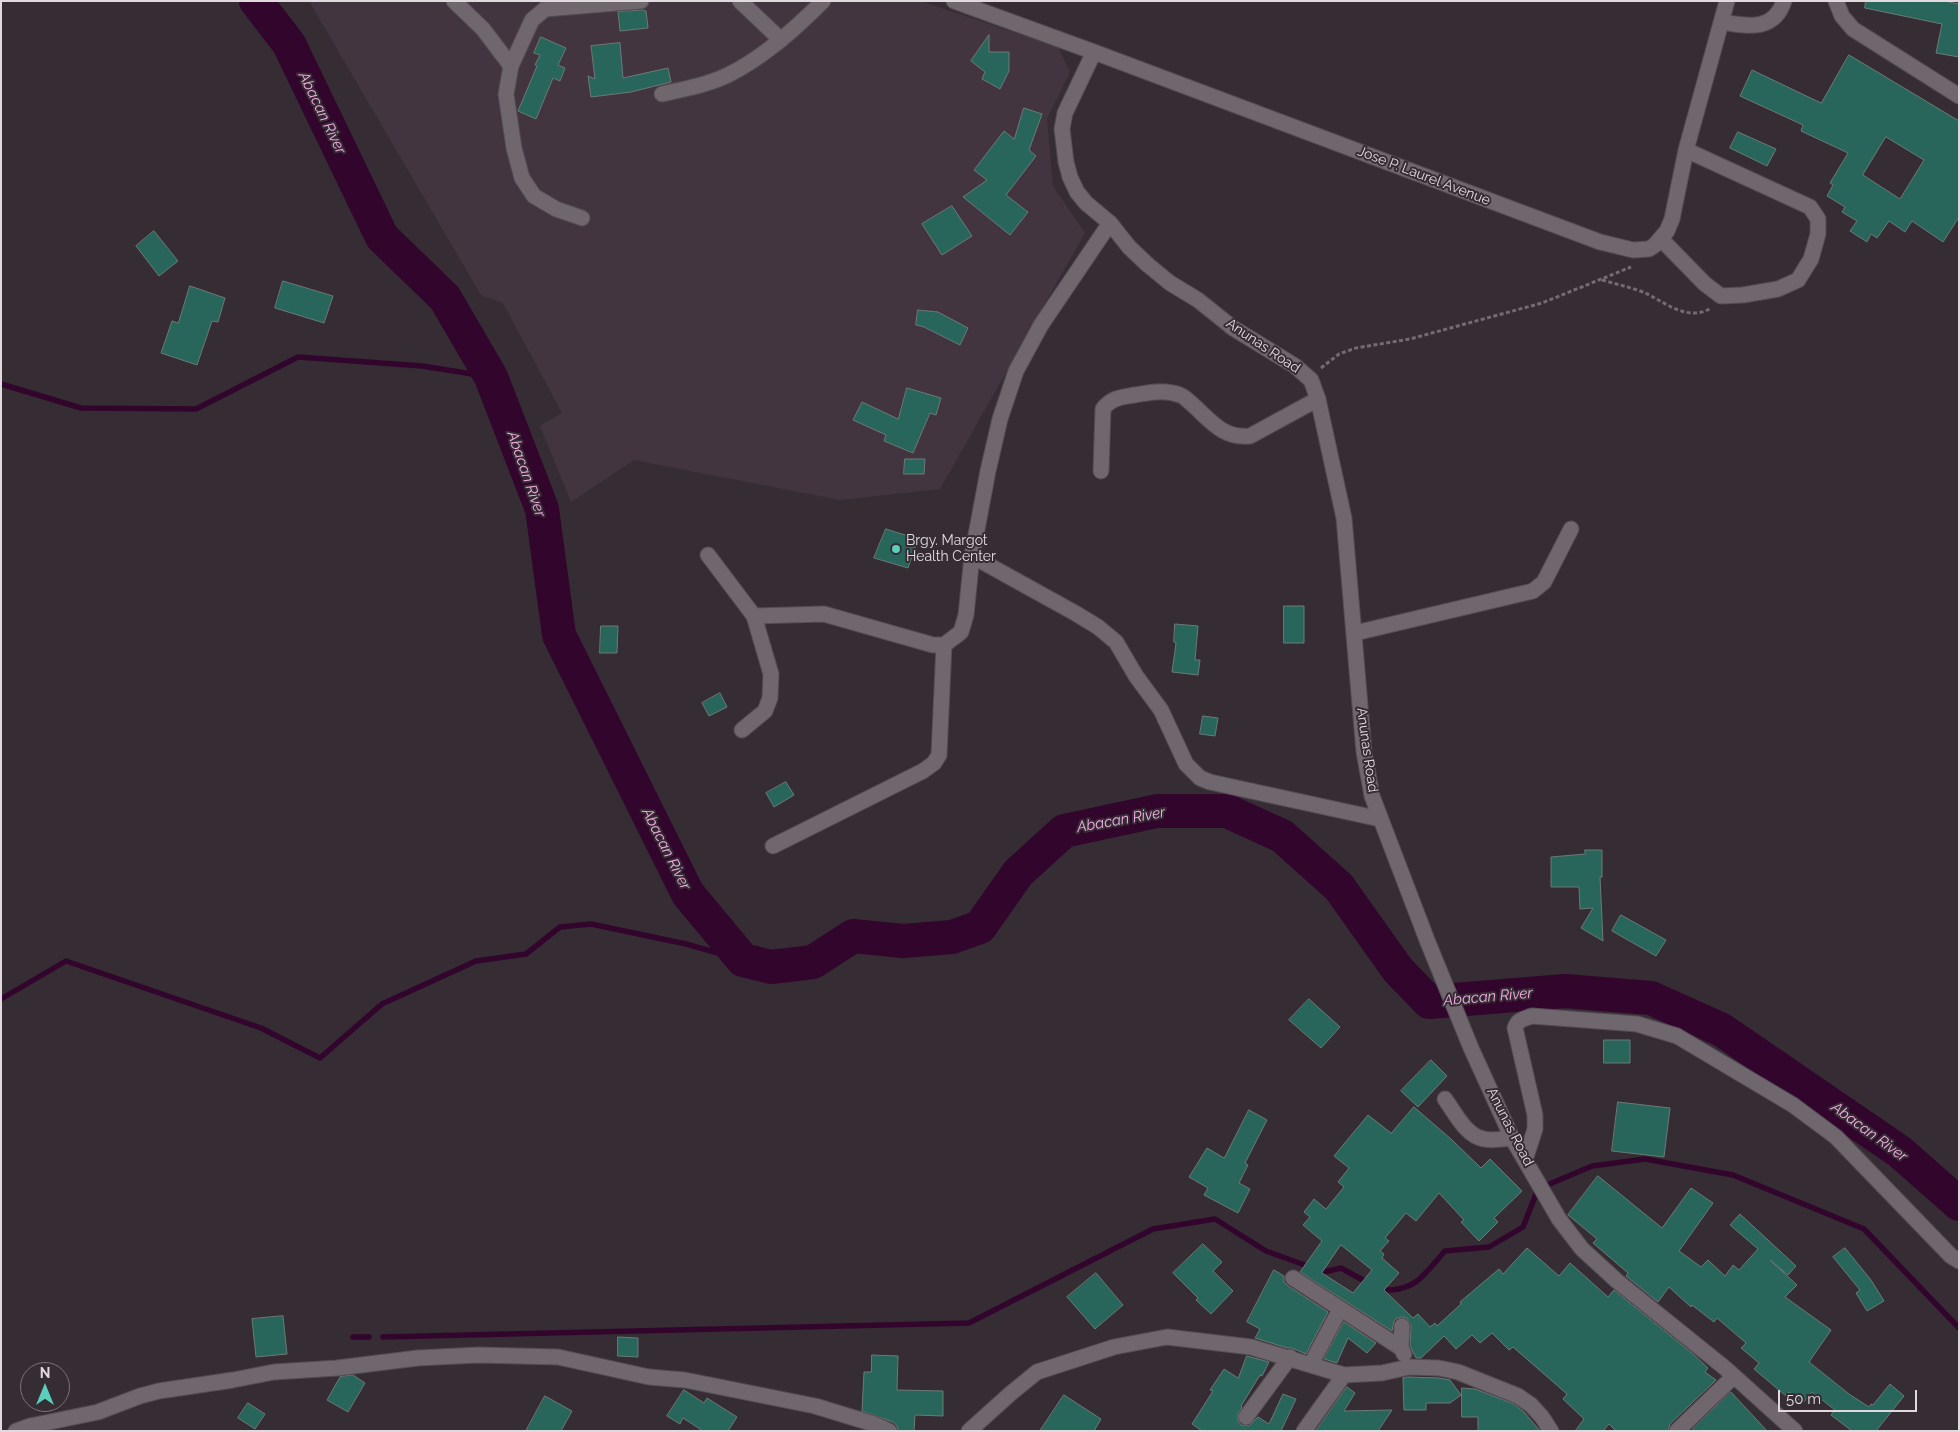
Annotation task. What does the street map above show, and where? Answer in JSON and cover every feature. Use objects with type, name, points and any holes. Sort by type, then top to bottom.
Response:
[{"type":"street","points":[[454,1],[483,29],[510,66]]},
{"type":"street","points":[[582,218],[556,209],[534,196],[522,178],[514,148],[506,94],[510,66],[532,20],[545,9],[641,1]]},
{"type":"street","points":[[740,1],[781,40]]},
{"type":"street","points":[[662,94],[702,85],[728,75],[755,59],[781,40],[823,1]]},
{"type":"street","name":"Jose P. Laurel Avenue","points":[[954,1],[1600,242],[1617,248],[1632,250],[1649,249]]},
{"type":"street","points":[[1649,249],[1668,231],[1672,219],[1686,150],[1727,1]]},
{"type":"street","points":[[1722,22],[1752,27],[1772,20],[1782,7],[1784,1]]},
{"type":"street","points":[[1836,1],[1842,16],[1854,29],[1959,96]]},
{"type":"street","name":"Anunas Road","points":[[1094,52],[1065,113],[1062,129],[1062,142],[1070,177],[1077,192],[1110,223],[1128,247],[1170,283],[1198,300],[1233,328],[1294,366],[1311,380],[1318,399],[1344,518],[1365,759],[1372,796],[1426,940],[1471,1048],[1512,1138],[1568,1234],[1582,1250],[1617,1282],[1725,1368],[1732,1377],[1795,1431]]},
{"type":"street","points":[[1661,239],[1705,284],[1721,296],[1743,295],[1778,289],[1798,280],[1811,259],[1818,234],[1818,219],[1810,207],[1686,150]]},
{"type":"street","points":[[754,616],[824,614],[933,644],[944,644],[961,632],[966,615],[972,556],[996,436],[1016,371],[1041,325],[1110,223]]},
{"type":"street","points":[[1101,470],[1103,409],[1108,402],[1117,398],[1156,391],[1182,395],[1220,429],[1228,435],[1238,437],[1250,436],[1318,399]]},
{"type":"street","points":[[1354,633],[1533,591],[1544,582],[1571,529]]},
{"type":"street","points":[[708,555],[754,616],[771,674],[770,698],[766,711],[742,730]]},
{"type":"street","points":[[972,556],[1075,613],[1098,627],[1116,642],[1136,676],[1161,710],[1186,764],[1200,778],[1210,782],[1380,820]]},
{"type":"street","points":[[773,846],[923,771],[934,763],[939,755],[944,644]]},
{"type":"street","points":[[1527,1164],[1536,1116],[1516,1028],[1520,1020],[1532,1016],[1637,1024],[1677,1036],[1800,1111],[1836,1137],[1951,1256],[1959,1261]]},
{"type":"street","points":[[1445,1099],[1469,1132],[1475,1137],[1492,1140],[1512,1138]]},
{"type":"street","points":[[1293,1278],[1401,1348]]},
{"type":"street","points":[[1311,1364],[1336,1317]]},
{"type":"street","points":[[1402,1326],[1401,1348],[1409,1367]]},
{"type":"street","points":[[969,1431],[1037,1372],[1133,1342],[1167,1337],[1251,1347],[1290,1357],[1344,1375],[1382,1373],[1409,1367],[1439,1368],[1458,1372],[1518,1396],[1531,1405],[1551,1431]]},
{"type":"street","points":[[16,1431],[39,1424],[98,1412],[159,1391],[274,1372],[337,1368],[418,1358],[478,1355],[558,1357],[649,1377],[685,1380],[815,1406],[874,1424],[889,1431]]},
{"type":"street","points":[[1246,1417],[1290,1357]]},
{"type":"street","points":[[1304,1431],[1344,1375]]},
{"type":"street","points":[[1677,1431],[1732,1377]]},
{"type":"path","points":[[1311,380],[1325,363],[1339,354],[1356,348],[1410,339],[1542,303],[1578,287],[1602,280],[1644,259],[1649,249]]},
{"type":"path","points":[[1602,280],[1645,293],[1677,310],[1688,313],[1708,310],[1715,305],[1721,296]]},
{"type":"shaded area","points":[[309,1],[920,1],[1058,47],[1070,72],[1047,119],[1053,186],[1085,233],[940,489],[840,500],[634,460],[571,502],[540,426],[562,413],[503,303],[481,295]]},
{"type":"building","points":[[1866,1],[1944,1],[1959,4],[1959,57],[1936,53],[1942,24],[1865,8]]},
{"type":"building","points":[[646,11],[648,28],[620,31],[618,12]]},
{"type":"building","points":[[989,35],[989,52],[1009,52],[1009,71],[1000,89],[982,79],[985,72],[971,61]]},
{"type":"building","points":[[541,37],[566,48],[558,65],[565,68],[560,81],[553,78],[536,119],[518,111],[537,66],[535,65],[540,55],[534,53]]},
{"type":"building","points":[[620,43],[623,78],[668,68],[671,82],[631,92],[591,97],[588,76],[595,79],[591,46]]},
{"type":"building","points":[[1849,55],[1959,121],[1959,217],[1943,242],[1912,221],[1905,232],[1889,221],[1877,238],[1871,234],[1867,242],[1850,231],[1857,221],[1842,212],[1845,207],[1827,196],[1833,185],[1830,183],[1848,153],[1801,131],[1803,125],[1740,96],[1752,70],[1821,103]],"holes":[[[1886,137],[1924,160],[1900,199],[1863,175]]]},
{"type":"building","points":[[1024,108],[1042,114],[1029,150],[1036,156],[1006,195],[1028,212],[1010,235],[963,197],[987,180],[974,170],[1004,131],[1014,139]]},
{"type":"building","points":[[1738,132],[1776,149],[1767,166],[1730,148]]},
{"type":"building","points":[[952,206],[972,236],[942,255],[922,224]]},
{"type":"building","points":[[154,231],[178,261],[159,276],[136,246]]},
{"type":"building","points":[[283,281],[333,296],[324,323],[275,308]]},
{"type":"building","points":[[190,286],[225,298],[218,322],[212,321],[197,365],[161,353],[172,321],[178,323]]},
{"type":"building","points":[[918,310],[938,312],[968,328],[960,345],[916,325]]},
{"type":"building","points":[[907,388],[941,398],[936,415],[930,413],[913,453],[884,441],[886,435],[853,420],[862,402],[898,419]]},
{"type":"building","points":[[905,459],[925,459],[924,474],[904,474]]},
{"type":"building","name":"Brgy. Margot Health Center","points":[[886,529],[918,539],[908,568],[874,558]]},
{"type":"building","points":[[1284,606],[1304,606],[1304,643],[1284,643]]},
{"type":"building","points":[[1175,624],[1198,626],[1195,660],[1200,660],[1198,675],[1172,672],[1176,643],[1174,642]]},
{"type":"building","points":[[601,626],[618,626],[617,653],[600,653]]},
{"type":"building","points":[[720,693],[727,707],[709,716],[702,703]]},
{"type":"building","points":[[1203,716],[1218,718],[1215,736],[1200,734]]},
{"type":"building","points":[[786,782],[794,795],[774,807],[766,793]]},
{"type":"building","points":[[1585,850],[1602,850],[1602,877],[1600,877],[1603,941],[1581,928],[1593,908],[1580,909],[1579,887],[1551,887],[1551,857],[1585,854]]},
{"type":"building","points":[[1621,915],[1666,940],[1656,956],[1612,931]]},
{"type":"building","points":[[1309,999],[1340,1027],[1321,1048],[1289,1020]]},
{"type":"building","points":[[1604,1040],[1630,1040],[1630,1063],[1604,1063]]},
{"type":"building","points":[[1431,1060],[1447,1076],[1418,1107],[1401,1091]]},
{"type":"building","points":[[1618,1102],[1670,1108],[1664,1157],[1612,1151]]},
{"type":"building","points":[[1414,1107],[1481,1168],[1490,1159],[1522,1191],[1494,1218],[1498,1222],[1479,1241],[1461,1222],[1464,1220],[1439,1193],[1416,1221],[1406,1213],[1385,1238],[1389,1241],[1380,1251],[1384,1254],[1382,1258],[1399,1273],[1384,1290],[1413,1318],[1418,1314],[1430,1327],[1435,1323],[1437,1326],[1461,1304],[1460,1302],[1499,1269],[1503,1274],[1527,1248],[1559,1276],[1570,1263],[1608,1297],[1614,1290],[1692,1353],[1708,1368],[1705,1372],[1716,1380],[1670,1424],[1668,1431],[1616,1431],[1609,1424],[1603,1431],[1575,1431],[1584,1419],[1563,1399],[1567,1394],[1513,1347],[1509,1350],[1492,1333],[1480,1343],[1472,1335],[1456,1349],[1444,1336],[1421,1358],[1416,1358],[1410,1346],[1411,1326],[1407,1318],[1397,1318],[1394,1321],[1392,1331],[1300,1272],[1322,1241],[1303,1225],[1310,1217],[1304,1212],[1314,1199],[1326,1209],[1344,1187],[1338,1182],[1349,1168],[1334,1156],[1368,1115],[1391,1133]],"holes":[[[1341,1245],[1372,1270],[1353,1293],[1322,1273]]]},
{"type":"building","points":[[1249,1110],[1267,1120],[1245,1163],[1248,1165],[1239,1183],[1250,1189],[1238,1213],[1204,1195],[1208,1188],[1189,1177],[1207,1148],[1224,1158]]},
{"type":"building","points":[[1598,1176],[1662,1228],[1691,1188],[1713,1203],[1679,1251],[1701,1267],[1708,1260],[1725,1276],[1733,1265],[1739,1270],[1758,1249],[1730,1225],[1740,1214],[1796,1266],[1788,1275],[1770,1260],[1797,1285],[1785,1297],[1831,1330],[1809,1362],[1849,1394],[1869,1407],[1871,1404],[1873,1405],[1890,1384],[1904,1396],[1876,1431],[1852,1431],[1831,1415],[1835,1410],[1812,1392],[1803,1403],[1789,1392],[1786,1396],[1754,1369],[1759,1363],[1741,1348],[1746,1343],[1717,1318],[1714,1322],[1692,1305],[1691,1307],[1669,1287],[1658,1302],[1626,1276],[1628,1273],[1593,1243],[1597,1239],[1568,1215]]},
{"type":"building","points":[[1203,1244],[1222,1262],[1213,1271],[1233,1291],[1211,1314],[1173,1273]]},
{"type":"building","points":[[1845,1248],[1871,1280],[1884,1301],[1867,1311],[1856,1293],[1860,1290],[1833,1257]]},
{"type":"building","points":[[1274,1270],[1284,1276],[1284,1282],[1288,1286],[1328,1312],[1306,1354],[1292,1348],[1255,1338],[1260,1329],[1247,1322]]},
{"type":"building","points":[[1096,1273],[1123,1305],[1095,1329],[1067,1297]]},
{"type":"building","points":[[283,1316],[287,1354],[256,1357],[252,1319]]},
{"type":"building","points":[[1344,1322],[1376,1343],[1367,1353],[1348,1338],[1337,1363],[1324,1359]]},
{"type":"building","points":[[618,1337],[638,1338],[638,1357],[618,1356]]},
{"type":"building","points":[[872,1355],[898,1356],[897,1390],[943,1391],[943,1416],[915,1415],[914,1431],[898,1431],[897,1426],[893,1422],[862,1411],[864,1372],[871,1372]]},
{"type":"building","points":[[1247,1356],[1269,1362],[1262,1376],[1260,1375],[1241,1406],[1237,1416],[1238,1421],[1241,1425],[1249,1426],[1258,1417],[1269,1424],[1283,1394],[1296,1399],[1281,1431],[1202,1431],[1192,1424],[1213,1391],[1210,1390],[1224,1369],[1238,1378]]},
{"type":"building","points":[[353,1375],[365,1383],[348,1412],[327,1400],[340,1377]]},
{"type":"building","points":[[1403,1378],[1450,1380],[1461,1395],[1450,1403],[1426,1403],[1426,1410],[1404,1410]]},
{"type":"building","points":[[1347,1387],[1355,1393],[1344,1411],[1392,1410],[1378,1431],[1316,1431]]},
{"type":"building","points":[[1462,1388],[1475,1389],[1514,1404],[1524,1412],[1540,1431],[1478,1431],[1478,1417],[1462,1417]]},
{"type":"building","points":[[684,1390],[704,1403],[707,1398],[737,1417],[728,1431],[703,1431],[683,1418],[680,1424],[667,1416]]},
{"type":"building","points":[[1731,1392],[1767,1431],[1694,1431],[1693,1429]]},
{"type":"building","points":[[1064,1395],[1101,1419],[1094,1431],[1040,1431]]},
{"type":"building","points":[[545,1396],[572,1411],[561,1431],[526,1431]]},
{"type":"building","points":[[248,1403],[265,1414],[255,1429],[238,1418]]},
{"type":"waterway","name":"Abacan River","points":[[256,1],[289,44],[382,237],[445,298],[491,377],[542,509],[559,635],[688,894],[743,960],[771,967],[813,962],[853,936],[903,941],[952,937],[980,927],[1018,873],[1064,831],[1157,811],[1227,811],[1282,836],[1339,887],[1398,970],[1429,1002],[1565,991],[1651,998],[1722,1030],[1900,1152],[1959,1204]]},
{"type":"waterway","points":[[1,384],[81,408],[196,409],[298,357],[422,366],[491,377]]},
{"type":"waterway","points":[[1,999],[66,961],[261,1028],[320,1058],[382,1004],[476,961],[526,954],[560,927],[591,924],[686,944],[743,960]]},
{"type":"waterway","points":[[1379,1288],[1393,1290],[1409,1286],[1421,1278],[1445,1251],[1489,1247],[1523,1227],[1538,1189],[1592,1166],[1645,1159],[1733,1175],[1864,1229],[1959,1328]]},
{"type":"waterway","points":[[383,1337],[969,1323],[1153,1229],[1215,1219],[1266,1251],[1324,1272],[1341,1268],[1370,1284]]},
{"type":"waterway","points":[[353,1337],[369,1337]]},
{"type":"place","name":"Brgy. Margot Health Center","points":[[896,549]]}]
